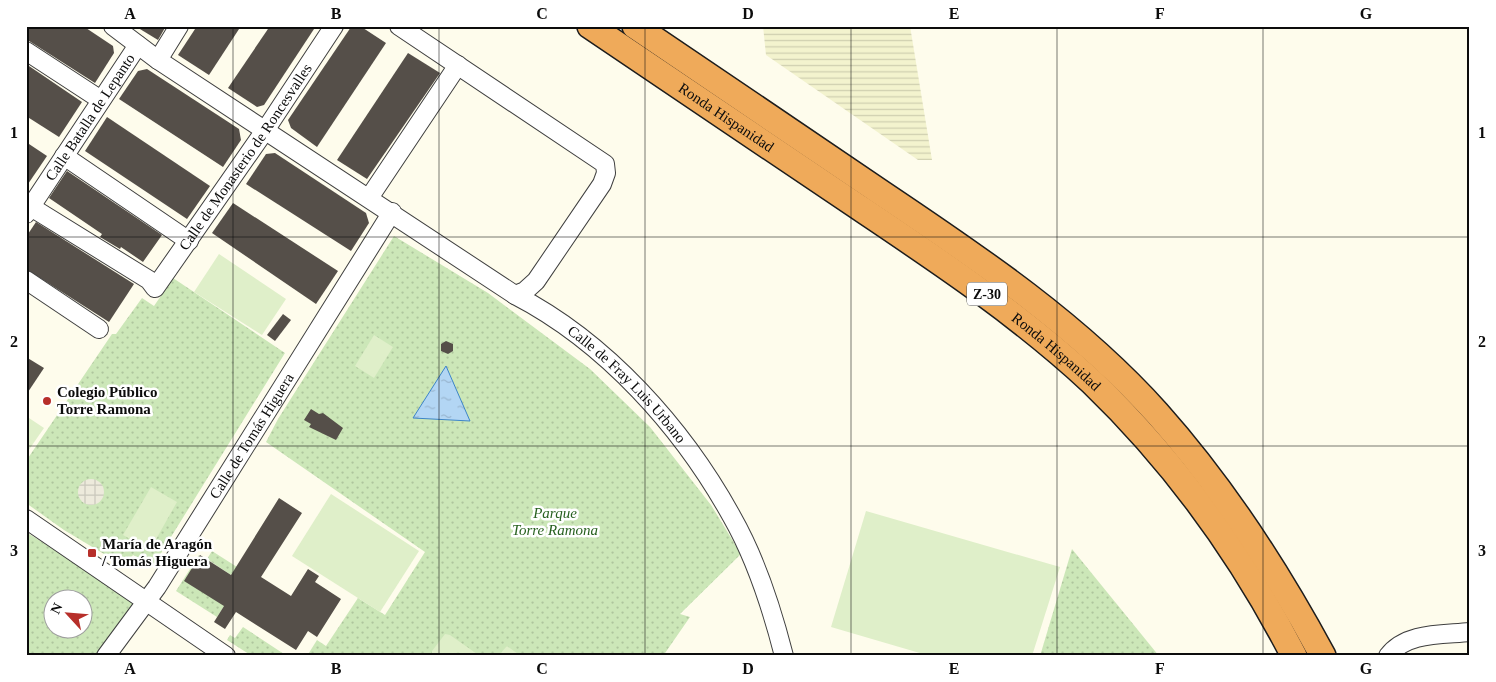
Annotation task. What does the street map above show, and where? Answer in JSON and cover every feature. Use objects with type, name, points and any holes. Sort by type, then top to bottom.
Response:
[{"type":"highway","name":"Ronda Hispanidad","points":[[590,26],[984,293],[1092,382],[1140,432],[1188,490],[1233,551],[1274,618],[1294,656]]},
{"type":"highway","name":"Ronda Hispanidad","points":[[635,26],[1002,275],[1107,362],[1157,412],[1206,471],[1253,536],[1294,602],[1323,656]]},
{"type":"street","name":"Calle de Fray Luis Urbano","points":[[113,26],[138,45],[162,54],[266,129],[373,193],[392,212],[515,294],[539,307],[600,354],[633,386],[693,456],[729,511],[745,542],[778,632],[784,656]]},
{"type":"street","points":[[162,54],[179,26]]},
{"type":"street","name":"Calle de Monasterio de Roncesvalles","points":[[28,210],[149,280],[155,288],[190,241],[334,26]]},
{"type":"street","points":[[399,26],[455,71],[605,164],[606,173],[602,184],[536,281],[525,291],[515,294]]},
{"type":"street","name":"Calle Batalla de Lepanto","points":[[28,210],[138,45]]},
{"type":"street","points":[[26,52],[101,100]]},
{"type":"street","points":[[373,193],[455,71]]},
{"type":"street","points":[[64,156],[190,241]]},
{"type":"street","name":"Calle de Tomás Higuera","points":[[106,656],[147,602],[392,212]]},
{"type":"street","points":[[26,280],[99,329]]},
{"type":"street","points":[[536,281],[536,299],[539,307]]},
{"type":"street","points":[[26,519],[225,655]]},
{"type":"street","points":[[1388,656],[1406,640],[1470,632]]},
{"type":"green space","points":[[763,26],[910,26],[932,160],[918,160],[766,55]]},
{"type":"green space","name":"Parque Torre Ramona","points":[[394,236],[488,293],[590,369],[650,427],[711,505],[741,554],[680,614],[690,617],[663,656],[307,656],[317,640],[326,646],[358,598],[385,615],[425,552],[266,442],[278,419]]},
{"type":"green space","points":[[219,254],[286,299],[262,335],[194,292]]},
{"type":"green space","points":[[173,278],[285,353],[153,566],[133,555],[124,566],[64,530],[26,503],[26,461],[112,334],[116,334],[142,298],[154,306]]},
{"type":"green space","points":[[374,335],[393,347],[374,378],[355,366]]},
{"type":"green space","points":[[26,416],[44,428],[26,454]]},
{"type":"green space","points":[[151,487],[177,502],[150,550],[123,535]]},
{"type":"green space","points":[[331,494],[419,551],[380,612],[292,556]]},
{"type":"green space","points":[[866,511],[1060,567],[1032,656],[930,656],[831,627]]},
{"type":"green space","points":[[26,532],[139,603],[98,656],[26,656]]},
{"type":"green space","points":[[1072,549],[1159,656],[1040,656]]},
{"type":"green space","points":[[212,551],[237,567],[231,575],[207,559]]},
{"type":"green space","points":[[199,555],[224,606],[217,617],[176,591]]},
{"type":"green space","points":[[243,627],[287,656],[252,656],[227,640],[230,635],[235,638]]},
{"type":"green space","points":[[445,634],[450,635],[480,656],[464,656],[458,652],[452,656],[432,656],[432,651]]},
{"type":"green space","points":[[507,646],[521,656],[498,656]]},
{"type":"shaded area","points":[[91,479],[100,483],[104,492],[100,501],[91,505],[82,501],[78,492],[82,483]]},
{"type":"water","points":[[446,366],[470,421],[413,418]]},
{"type":"building","points":[[26,26],[83,26],[113,46],[114,53],[95,83],[26,39]]},
{"type":"building","points":[[135,26],[166,26],[158,40]]},
{"type":"building","points":[[197,26],[241,26],[209,75],[178,55]]},
{"type":"building","points":[[270,26],[316,26],[264,105],[257,107],[228,88]]},
{"type":"building","points":[[360,26],[386,43],[317,147],[291,128],[288,120],[351,27]]},
{"type":"building","points":[[408,53],[440,73],[367,179],[337,160]]},
{"type":"building","points":[[26,64],[82,102],[59,137],[26,116]]},
{"type":"building","points":[[147,69],[239,129],[241,140],[223,167],[119,99],[138,71]]},
{"type":"building","points":[[107,117],[210,186],[187,219],[85,151]]},
{"type":"building","points":[[26,142],[47,156],[26,187]]},
{"type":"building","points":[[275,153],[366,213],[369,223],[351,251],[246,184],[266,154]]},
{"type":"building","points":[[67,171],[162,235],[143,262],[121,247],[120,249],[100,237],[102,234],[49,198]]},
{"type":"building","points":[[233,203],[338,271],[316,304],[212,233]]},
{"type":"building","points":[[36,222],[134,284],[109,322],[26,269],[26,237]]},
{"type":"building","points":[[283,314],[291,320],[275,341],[267,335]]},
{"type":"building","points":[[446,341],[453,344],[453,351],[448,354],[441,351],[441,344]]},
{"type":"building","points":[[26,357],[44,368],[26,395]]},
{"type":"building","points":[[311,409],[319,414],[323,413],[343,428],[336,440],[309,427],[311,424],[304,420]]},
{"type":"building","points":[[279,498],[302,513],[261,577],[291,596],[308,569],[319,576],[315,582],[341,599],[317,637],[308,631],[296,650],[236,612],[225,629],[214,622],[224,606],[184,581],[200,555],[231,575]]},
{"type":"place","name":"Colegio Público Torre Ramona","points":[[47,401]]},
{"type":"place","name":"María de Aragón / Tomás Higuera","points":[[92,553]]}]
